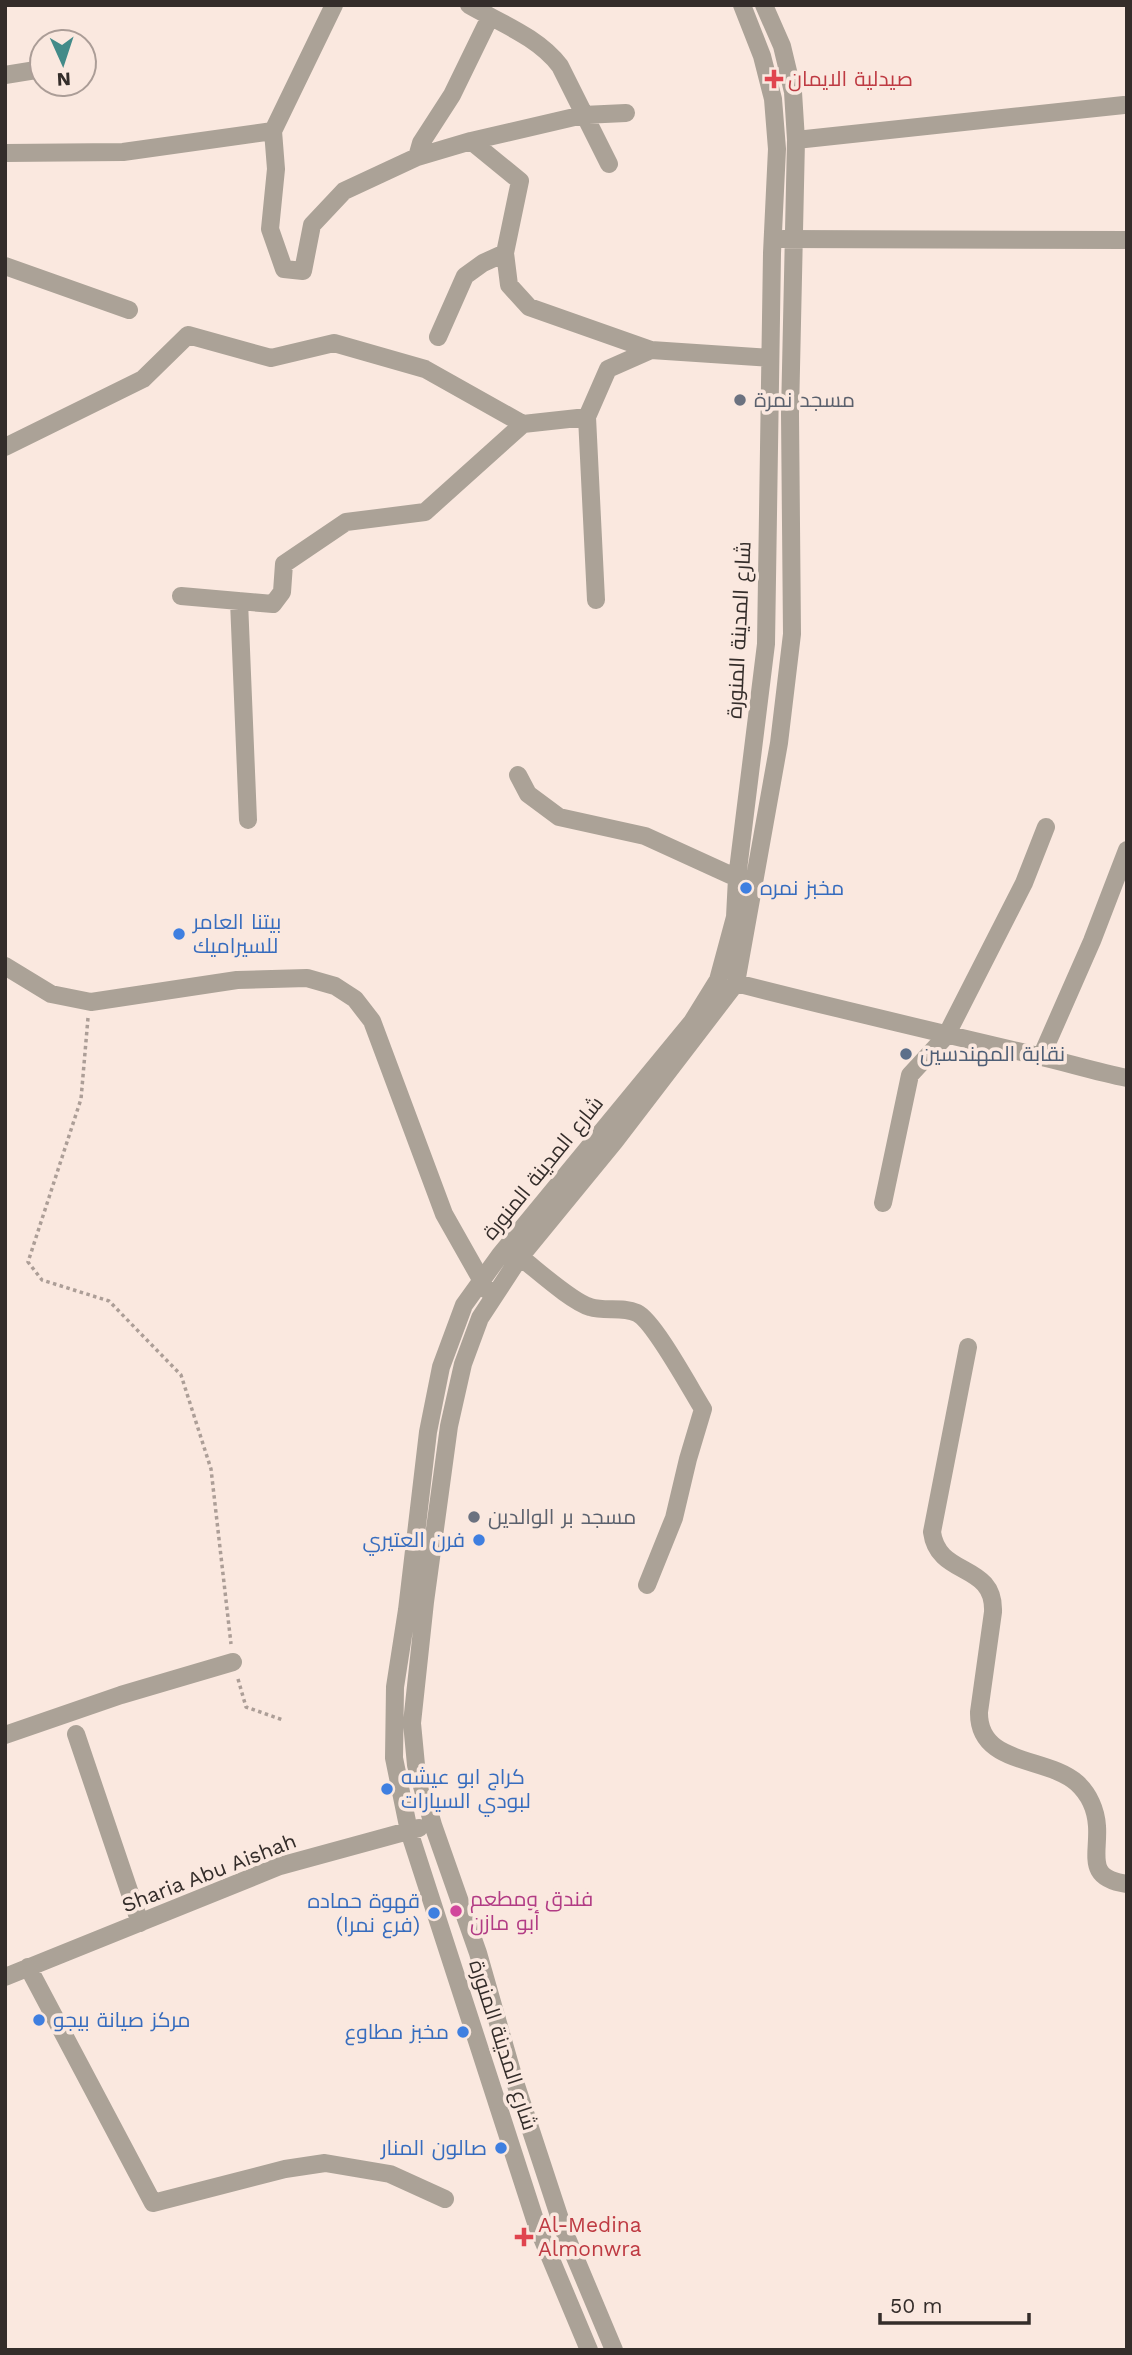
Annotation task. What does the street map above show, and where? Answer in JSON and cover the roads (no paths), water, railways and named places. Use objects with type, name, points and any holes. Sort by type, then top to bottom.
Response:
[{"type":"street","points":[[334,5],[272,131],[276,169],[270,229],[284,269],[303,271],[312,225],[344,191],[417,157],[471,141],[583,115],[626,113]]},
{"type":"street","points":[[469,5],[534,41],[552,55],[609,164]]},
{"type":"street","name":"شارع المدينة المنورة","points":[[589,2350],[537,2226],[409,1831],[394,1758],[395,1687],[428,1432],[441,1367],[464,1305],[500,1255],[698,1012],[718,980],[734,917],[766,645],[770,358],[777,149],[774,99],[762,55],[742,5]]},
{"type":"street","name":"شارع المدينة المنورة","points":[[614,2350],[564,2231],[514,2079],[478,1953],[433,1825],[416,1765],[413,1733],[419,1658],[449,1426],[463,1364],[480,1318],[520,1257],[615,1141],[736,983],[779,743],[792,634],[790,414],[796,140],[793,92],[782,46],[764,5]]},
{"type":"street","points":[[417,157],[421,143],[452,95],[490,17]]},
{"type":"street","points":[[5,75],[28,71]]},
{"type":"street","points":[[796,140],[1124,105]]},
{"type":"street","points":[[5,153],[123,152],[272,131]]},
{"type":"street","points":[[471,141],[520,181],[505,253],[509,285],[529,307],[651,350],[770,358]]},
{"type":"street","points":[[773,239],[1127,240]]},
{"type":"street","points":[[438,337],[465,275],[505,253]]},
{"type":"street","points":[[5,265],[129,310]]},
{"type":"street","points":[[5,447],[143,379],[188,335],[271,358],[334,343],[425,369],[523,424]]},
{"type":"street","points":[[596,600],[587,416],[608,369],[651,350]]},
{"type":"street","points":[[181,596],[272,604],[282,592],[285,564],[346,522],[425,512],[523,424],[587,416]]},
{"type":"street","points":[[239,601],[248,820]]},
{"type":"street","points":[[518,775],[528,793],[558,817],[645,836],[737,878]]},
{"type":"street","points":[[883,1203],[910,1075],[946,1036],[1024,883],[1046,827]]},
{"type":"street","points":[[1041,1057],[1092,941],[1127,850]]},
{"type":"street","points":[[5,966],[51,994],[91,1002],[237,980],[307,978],[335,986],[355,999],[372,1021],[444,1214],[492,1299]]},
{"type":"street","points":[[736,983],[1085,1070],[1127,1078]]},
{"type":"street","points":[[520,1257],[586,1307],[638,1313],[655,1329],[703,1409],[674,1518],[647,1585]]},
{"type":"street","points":[[968,1347],[932,1532],[943,1557],[954,1566],[977,1576],[987,1586],[992,1599],[993,1612],[979,1713],[980,1726],[985,1738],[1000,1751],[1066,1774],[1084,1791],[1096,1814],[1097,1865],[1107,1877],[1127,1884]]},
{"type":"street","points":[[5,1735],[121,1695],[233,1662]]},
{"type":"street","points":[[75,1734],[140,1923]]},
{"type":"street","name":"Sharia Abu Aishah","points":[[5,1977],[280,1866],[433,1825]]},
{"type":"street","points":[[28,1967],[153,2203],[285,2169],[326,2163],[390,2174],[445,2199]]},
{"type":"place","name":"صيدلية الايمان","points":[[774,79]]},
{"type":"place","name":"مسجد نمرة","points":[[740,400]]},
{"type":"place","name":"مخبز نمره","points":[[746,888]]},
{"type":"place","name":"بيتنا العامر للسيراميك","points":[[179,934]]},
{"type":"place","name":"نقابة المهندسين","points":[[906,1054]]},
{"type":"place","name":"مسجد بر الوالدين","points":[[474,1517]]},
{"type":"place","name":"فرن العتيري","points":[[479,1540]]},
{"type":"place","name":"كراج ابو عيشه لبودي السيارات","points":[[387,1789]]},
{"type":"place","name":"فندق ومطعم أبو مازن","points":[[456,1911]]},
{"type":"place","name":"قهوة حماده (فرع نمرا)","points":[[434,1913]]},
{"type":"place","name":"مركز صيانة بيجو","points":[[39,2020]]},
{"type":"place","name":"مخبز مطاوع","points":[[463,2032]]},
{"type":"place","name":"صالون المنار","points":[[501,2148]]},
{"type":"place","name":"Al-Medina Almonwra","points":[[524,2237]]}]
